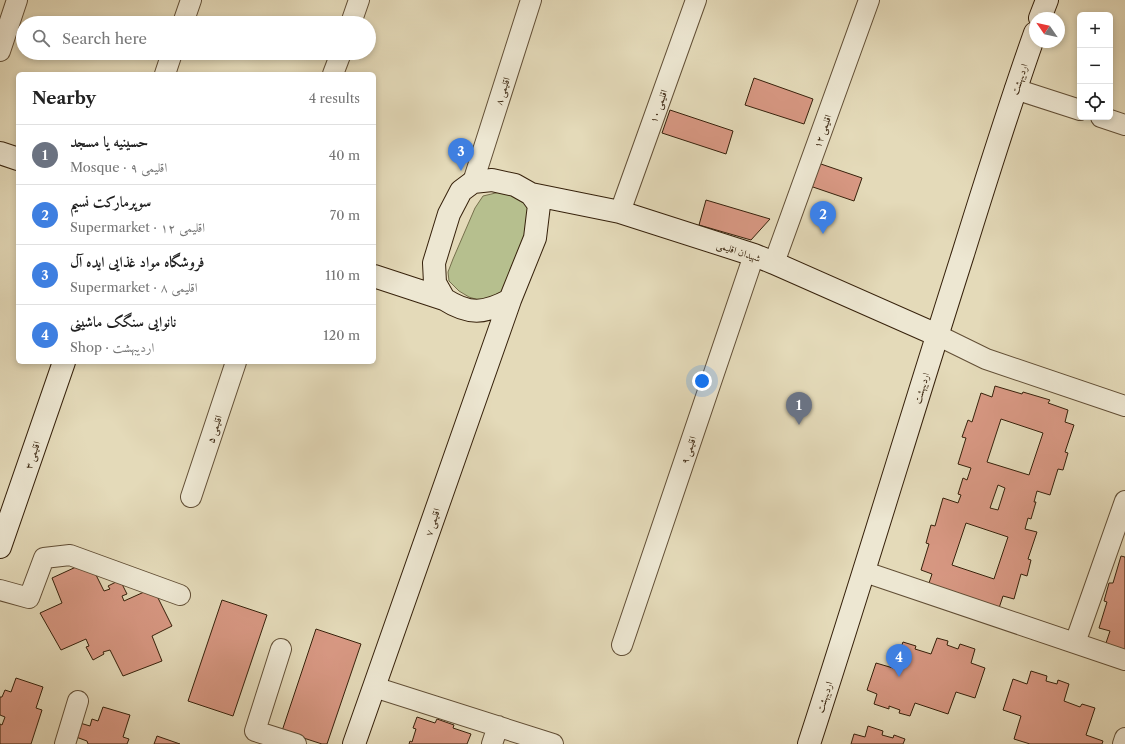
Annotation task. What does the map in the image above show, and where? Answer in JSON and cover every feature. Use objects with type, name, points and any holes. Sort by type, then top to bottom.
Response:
[{"type":"street","points":[[0,51],[17,0]]},
{"type":"street","points":[[185,16],[191,0]]},
{"type":"street","points":[[353,16],[359,0]]},
{"type":"street","name":"اقلیمی ۸","points":[[473,182],[532,0]]},
{"type":"street","name":"اقلیمی ۱۰","points":[[620,212],[696,0]]},
{"type":"street","name":"اقلیمی ۱۲","points":[[764,259],[869,0]]},
{"type":"street","points":[[1042,12],[1046,0]]},
{"type":"street","name":"اردیبهشت","points":[[809,744],[865,572],[937,335],[1015,89],[1030,48]]},
{"type":"street","points":[[166,72],[170,60]]},
{"type":"street","points":[[334,72],[338,60]]},
{"type":"street","points":[[1015,89],[1077,109]]},
{"type":"street","points":[[1110,120],[1125,125]]},
{"type":"street","points":[[0,153],[16,158]]},
{"type":"street","points":[[492,180],[515,185],[531,194],[539,205],[535,238],[510,300],[494,309],[474,312],[453,305],[444,299],[384,280],[418,279],[428,272],[434,263],[449,214],[461,191],[473,182],[492,180]]},
{"type":"street","name":"شهیدان اقلیمی","points":[[531,194],[620,212],[764,259],[937,335]]},
{"type":"street","name":"اقلیمی ۹","points":[[622,645],[764,259]]},
{"type":"street","points":[[434,263],[436,283],[444,299]]},
{"type":"street","name":"اقلیمی ۷","points":[[354,744],[510,300]]},
{"type":"street","points":[[474,312],[482,323],[486,332],[489,343],[490,357]]},
{"type":"street","points":[[937,335],[986,359],[1125,406]]},
{"type":"street","name":"اقلیمی ۳","points":[[0,547],[63,364]]},
{"type":"street","name":"اقلیمی ۵","points":[[191,497],[235,364]]},
{"type":"street","points":[[1075,643],[1125,501]]},
{"type":"street","points":[[0,590],[29,598],[44,558],[70,555],[180,595]]},
{"type":"street","points":[[865,572],[1125,660]]},
{"type":"street","points":[[281,649],[255,731],[296,744]]},
{"type":"street","points":[[374,687],[495,735],[553,744]]},
{"type":"street","points":[[65,744],[78,701]]},
{"type":"street","points":[[1123,744],[1125,738]]},
{"type":"green space","points":[[504,191],[525,202],[529,211],[532,226],[507,296],[485,302],[469,297],[459,291],[449,281],[448,272],[475,208],[483,196]]},
{"type":"building","points":[[754,78],[813,99],[804,124],[745,105]]},
{"type":"building","points":[[670,110],[733,131],[726,154],[662,133]]},
{"type":"building","points":[[818,163],[862,178],[854,201],[810,186]]},
{"type":"building","points":[[706,200],[770,219],[751,240],[699,225]]},
{"type":"building","points":[[995,386],[1050,400],[1048,403],[1068,410],[1065,422],[1074,425],[1065,452],[1068,453],[1063,470],[1058,469],[1050,495],[1037,491],[1034,502],[1036,502],[1031,519],[1028,518],[1025,529],[1037,532],[1028,559],[1031,560],[1027,576],[1021,574],[1014,599],[1003,596],[998,611],[927,589],[932,574],[921,570],[929,544],[926,543],[931,525],[935,526],[943,498],[958,503],[961,495],[958,494],[963,478],[967,480],[971,468],[958,464],[966,438],[962,437],[968,420],[972,422],[981,393],[992,397]],"holes":[[[1001,419],[1043,433],[1029,475],[987,462]],[[998,485],[1005,488],[998,510],[990,508]],[[966,523],[1008,537],[994,579],[952,565]]]},
{"type":"building","points":[[1121,556],[1125,557],[1125,653],[1105,646],[1110,631],[1099,628],[1107,602],[1104,601],[1109,583],[1113,583]]},
{"type":"building","points":[[89,561],[104,591],[110,589],[108,586],[120,580],[127,594],[122,596],[124,601],[153,588],[172,626],[152,636],[162,661],[123,676],[110,650],[103,652],[104,654],[93,660],[86,647],[89,646],[86,639],[61,650],[40,613],[62,603],[52,578]]},
{"type":"building","points":[[222,600],[267,615],[233,716],[188,701]]},
{"type":"building","points":[[316,629],[361,644],[327,744],[322,744],[282,731]]},
{"type":"building","points":[[937,638],[948,641],[947,645],[958,649],[960,644],[975,649],[971,663],[985,668],[975,698],[956,692],[948,714],[915,703],[910,716],[899,713],[900,710],[889,706],[889,709],[874,704],[877,694],[867,690],[876,663],[893,668],[903,642],[916,646],[915,649],[931,654]]},
{"type":"building","points":[[1031,671],[1047,676],[1046,681],[1057,684],[1058,680],[1069,684],[1064,701],[1080,707],[1082,704],[1095,708],[1086,735],[1103,741],[1102,744],[1030,744],[1014,739],[1021,716],[1003,710],[1013,679],[1027,684]]},
{"type":"building","points":[[16,678],[43,687],[36,708],[42,710],[31,744],[0,744],[0,724],[2,725],[5,717],[0,715],[0,697],[2,697],[5,690],[11,692]]},
{"type":"building","points":[[103,707],[130,715],[123,737],[129,739],[127,744],[88,744],[87,741],[76,737],[80,723],[90,726],[92,719],[98,721]]},
{"type":"building","points":[[417,717],[435,723],[437,719],[454,725],[453,728],[471,734],[467,744],[409,744],[410,741],[412,742],[416,729],[413,728]]},
{"type":"building","points":[[868,726],[883,731],[882,735],[893,738],[894,735],[905,739],[903,744],[851,744],[854,734],[865,737]]},
{"type":"building","points":[[157,736],[180,744],[154,744]]},
{"type":"place","name":"فروشگاه مواد غذایی ایده آل","points":[[461,171]]},
{"type":"place","name":"سوپرمارکت نسیم","points":[[823,234]]},
{"type":"place","name":"حسینیه یا مسجد","points":[[799,425]]},
{"type":"place","name":"نانوایی سنگک ماشینی","points":[[899,677]]}]
